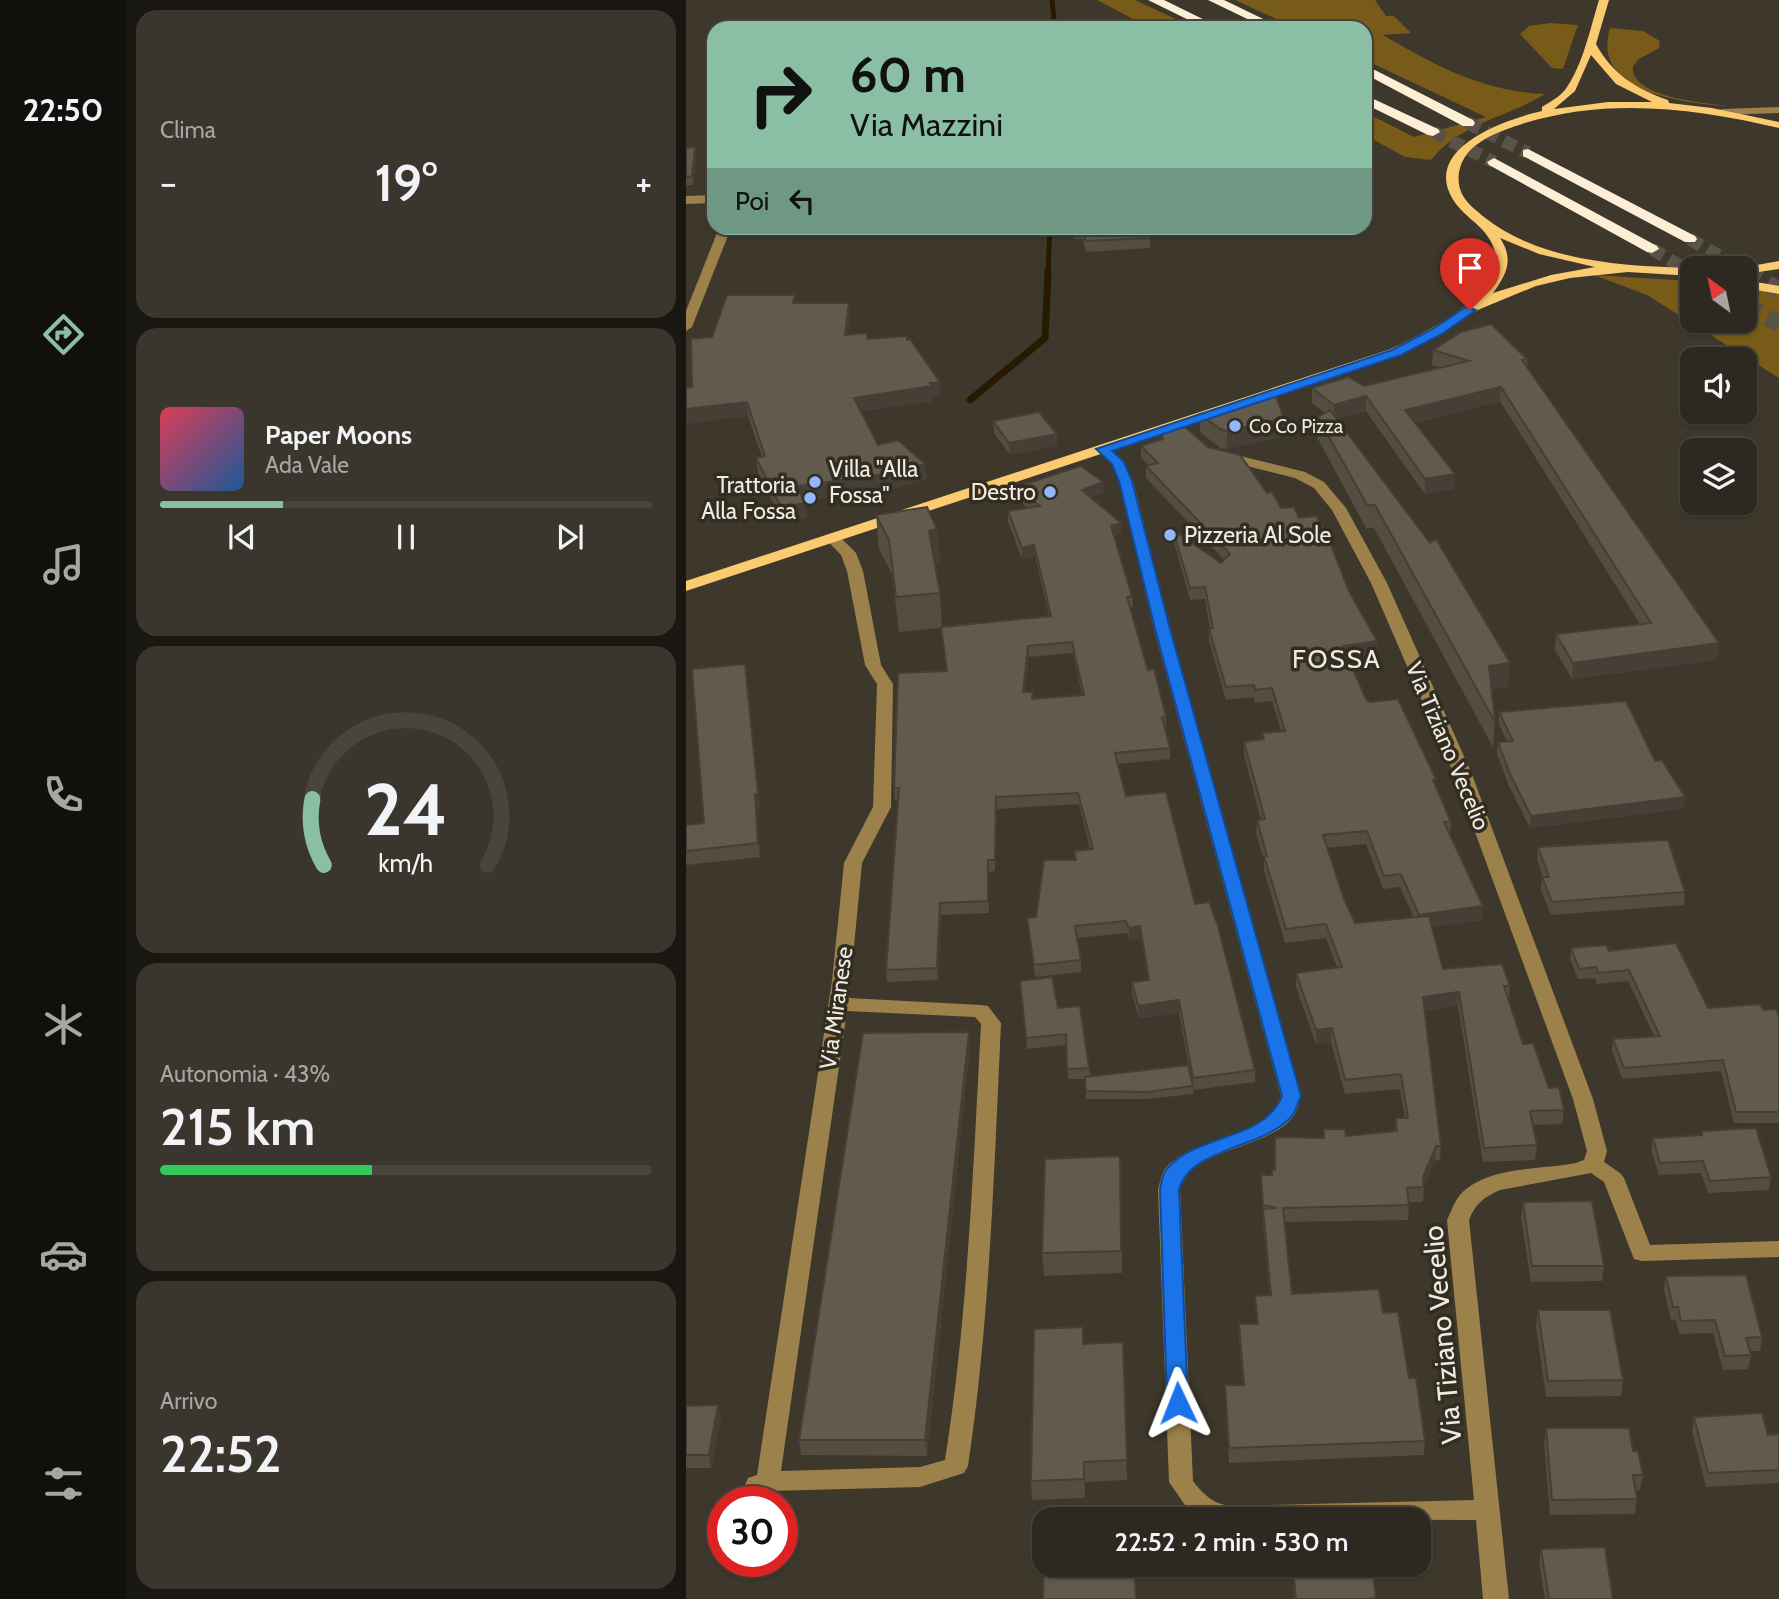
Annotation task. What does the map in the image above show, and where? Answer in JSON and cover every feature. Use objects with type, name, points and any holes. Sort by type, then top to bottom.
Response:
[{"type":"highway","points":[[1154,0],[1200,21]]},
{"type":"highway","points":[[1214,0],[1260,21]]},
{"type":"highway","points":[[1372,73],[1468,123]]},
{"type":"highway","points":[[1372,102],[1433,132]]},
{"type":"highway","points":[[1528,153],[1689,239]]},
{"type":"highway","points":[[1494,162],[1652,249]]},
{"type":"main road","points":[[1476,306],[1500,274],[1506,256],[1497,240],[1461,203],[1453,190],[1452,177],[1457,161],[1464,150],[1480,138],[1534,117],[1563,98],[1571,89],[1591,44],[1604,0]]},
{"type":"main road","points":[[1591,44],[1599,62],[1617,80],[1647,96],[1687,108]]},
{"type":"main road","points":[[1534,117],[1606,106],[1687,108],[1721,112],[1779,125]]},
{"type":"main road","points":[[1480,220],[1511,238],[1551,253],[1630,268],[1680,272]]},
{"type":"main road","points":[[1757,268],[1779,265]]},
{"type":"main road","points":[[686,586],[1396,352],[1438,331],[1476,306],[1542,278],[1630,268]]},
{"type":"main road","points":[[1757,286],[1779,290]]},
{"type":"street","points":[[1721,112],[1779,110]]},
{"type":"street","points":[[686,200],[707,199]]},
{"type":"street","points":[[686,327],[722,235]]},
{"type":"street","name":"Via Tiziano Vecelio","points":[[1180,424],[1223,455],[1300,475],[1318,485],[1339,508],[1379,583],[1462,772],[1583,1099],[1597,1151],[1592,1166],[1574,1173],[1501,1182],[1482,1189],[1466,1202],[1458,1220],[1496,1599]]},
{"type":"street","points":[[1103,449],[1117,462],[1126,481],[1163,629],[1291,1096],[1285,1112],[1263,1129],[1192,1159],[1174,1174],[1169,1190],[1181,1482],[1191,1499],[1207,1512],[1229,1516],[1488,1510]]},
{"type":"street","name":"Via Miranese","points":[[833,538],[848,553],[852,562],[873,665],[885,684],[882,807],[853,863],[838,1004],[762,1483],[920,1477],[956,1466],[967,1404],[978,1274],[991,1023],[981,1011],[838,1004]]},
{"type":"street","points":[[1592,1166],[1613,1178],[1642,1254],[1779,1248]]},
{"type":"shaded area","points":[[1097,0],[1135,0],[1180,21],[1137,21]]},
{"type":"shaded area","points":[[1235,0],[1375,0],[1386,16],[1394,16],[1411,33],[1383,35],[1460,75],[1501,88],[1545,94],[1456,137],[1431,160],[1405,157],[1372,139],[1372,116],[1414,137],[1486,117],[1372,63],[1372,21],[1281,21]]},
{"type":"shaded area","points":[[1550,23],[1578,25],[1563,69],[1552,68],[1520,34],[1529,26]]},
{"type":"shaded area","points":[[1610,28],[1643,31],[1660,41],[1659,48],[1639,59],[1633,66],[1635,77],[1643,85],[1671,97],[1728,106],[1666,97],[1627,80],[1614,67],[1608,50]]},
{"type":"shaded area","points":[[1594,275],[1680,280],[1680,316],[1647,295]]},
{"type":"shaded area","points":[[1757,289],[1779,293],[1779,378],[1757,364],[1757,347],[1730,347],[1707,333],[1757,333]]},
{"type":"building","points":[[695,147],[692,176],[686,177],[686,148]]},
{"type":"building","points":[[1085,235],[1149,235],[1150,238],[1086,241]]},
{"type":"building","points":[[727,295],[795,295],[793,303],[849,303],[845,335],[867,333],[867,339],[907,336],[907,340],[910,339],[940,382],[930,383],[932,386],[854,398],[878,445],[898,440],[925,464],[895,473],[797,486],[805,503],[781,507],[756,458],[765,456],[747,402],[686,409],[686,388],[692,387],[691,339],[712,337]]},
{"type":"building","points":[[1491,324],[1527,359],[1522,360],[1719,643],[1573,663],[1556,634],[1651,623],[1501,387],[1405,410],[1455,474],[1425,479],[1366,396],[1334,405],[1312,388],[1348,377],[1364,386],[1469,361],[1433,350],[1461,332]]},
{"type":"building","points":[[1276,397],[1284,418],[1227,431],[1200,414]]},
{"type":"building","points":[[1330,410],[1430,543],[1436,539],[1510,663],[1489,666],[1495,722],[1375,505],[1367,505],[1318,417]]},
{"type":"building","points":[[1039,412],[1057,434],[1009,443],[993,421]]},
{"type":"building","points":[[1185,427],[1208,447],[1240,455],[1267,493],[1272,492],[1281,508],[1294,507],[1299,518],[1316,516],[1327,535],[1349,591],[1377,641],[1343,646],[1366,699],[1370,702],[1398,699],[1436,779],[1433,780],[1451,822],[1444,822],[1483,906],[1419,915],[1401,874],[1384,876],[1367,831],[1323,835],[1344,899],[1355,923],[1429,916],[1443,969],[1502,964],[1510,986],[1504,986],[1523,1044],[1533,1043],[1549,1088],[1559,1087],[1564,1110],[1530,1111],[1537,1145],[1484,1148],[1459,992],[1423,997],[1441,1146],[1436,1146],[1423,1177],[1424,1187],[1407,1188],[1409,1205],[1283,1208],[1292,1294],[1379,1289],[1383,1313],[1398,1312],[1409,1378],[1416,1378],[1425,1441],[1229,1448],[1225,1385],[1244,1385],[1239,1324],[1258,1324],[1255,1296],[1271,1295],[1263,1209],[1277,1208],[1263,1205],[1261,1175],[1272,1175],[1272,1170],[1275,1170],[1275,1137],[1324,1138],[1324,1129],[1345,1129],[1346,1136],[1397,1131],[1396,1118],[1408,1118],[1401,1074],[1345,1080],[1332,1028],[1316,1030],[1296,973],[1342,967],[1326,924],[1286,929],[1264,856],[1267,856],[1257,820],[1265,819],[1244,742],[1264,739],[1262,733],[1285,731],[1272,688],[1255,690],[1254,685],[1226,687],[1209,629],[1213,628],[1205,587],[1190,588],[1173,530],[1221,563],[1230,554],[1146,466],[1158,463],[1141,446],[1163,439],[1161,432]]},
{"type":"building","points":[[1081,466],[1103,482],[1082,490],[1121,523],[1111,526],[1132,596],[1127,597],[1148,670],[1154,669],[1166,716],[1162,717],[1170,748],[1115,753],[1126,796],[1166,792],[1195,904],[1209,902],[1218,926],[1255,1070],[1193,1078],[1179,1000],[1138,1006],[1132,982],[1149,980],[1140,926],[1129,928],[1126,921],[1075,926],[1081,960],[1034,965],[1027,918],[1036,917],[1044,860],[1076,860],[1074,851],[1093,849],[1078,793],[996,797],[995,860],[988,860],[988,901],[940,903],[937,968],[886,970],[899,788],[894,788],[898,673],[947,671],[941,627],[1051,616],[1034,545],[1022,548],[1008,511],[1040,506],[1022,493],[1025,492],[1019,486]],"holes":[[[1072,642],[1084,695],[1032,699],[1033,692],[1023,692],[1028,646]]]},
{"type":"building","points":[[927,507],[937,529],[929,531],[940,593],[896,597],[889,540],[876,515]]},
{"type":"building","points":[[745,664],[758,794],[755,794],[758,843],[686,851],[686,825],[704,823],[692,669]]},
{"type":"building","points":[[1626,701],[1655,761],[1662,760],[1685,797],[1531,816],[1498,742],[1513,741],[1499,712]]},
{"type":"building","points":[[1668,840],[1685,892],[1552,902],[1542,877],[1549,877],[1538,847]]},
{"type":"building","points":[[1676,943],[1708,1008],[1760,1004],[1763,1010],[1776,1009],[1779,1016],[1779,1112],[1736,1112],[1723,1060],[1624,1068],[1613,1039],[1660,1036],[1629,970],[1598,973],[1596,967],[1579,969],[1571,948],[1606,945],[1609,951]]},
{"type":"building","points":[[1052,977],[1058,1008],[1080,1006],[1089,1068],[1067,1069],[1066,1034],[1026,1038],[1020,981]]},
{"type":"building","points":[[969,1032],[925,1440],[799,1440],[863,1033]]},
{"type":"building","points":[[1188,1065],[1193,1086],[1147,1092],[1086,1091],[1085,1077]]},
{"type":"building","points":[[1756,1128],[1771,1177],[1710,1181],[1703,1161],[1660,1163],[1653,1138],[1702,1135],[1702,1131]]},
{"type":"building","points":[[1120,1156],[1121,1251],[1042,1253],[1045,1159]]},
{"type":"building","points":[[1592,1201],[1604,1266],[1532,1266],[1523,1202]]},
{"type":"building","points":[[1746,1275],[1762,1337],[1746,1338],[1751,1355],[1725,1356],[1715,1320],[1681,1321],[1678,1307],[1673,1307],[1666,1276]]},
{"type":"building","points":[[1538,1310],[1610,1310],[1623,1380],[1548,1381]]},
{"type":"building","points":[[1083,1327],[1083,1344],[1123,1342],[1127,1460],[1084,1462],[1084,1479],[1031,1481],[1034,1329]]},
{"type":"building","points":[[718,1405],[709,1455],[686,1455],[686,1406]]},
{"type":"building","points":[[1762,1413],[1768,1435],[1779,1434],[1779,1470],[1708,1473],[1694,1417]]},
{"type":"building","points":[[1546,1428],[1629,1428],[1633,1451],[1638,1451],[1643,1475],[1633,1475],[1637,1499],[1552,1500]]},
{"type":"building","points":[[1605,1547],[1613,1599],[1549,1599],[1541,1549]]},
{"type":"building","points":[[1044,1577],[1135,1577],[1136,1599],[1043,1599]]},
{"type":"building","points":[[1294,1577],[1373,1577],[1376,1598],[1296,1599]]},
{"type":"waterway","points":[[1052,0],[1054,21]]},
{"type":"waterway","points":[[1048,273],[1050,235]]},
{"type":"waterway","points":[[970,400],[1045,338],[1048,271]]},
{"type":"tunnel","points":[[1468,123],[1528,153]]},
{"type":"tunnel","points":[[1433,132],[1494,162]]},
{"type":"tunnel","points":[[1690,239],[1719,256]]},
{"type":"tunnel","points":[[1652,249],[1680,266]]},
{"type":"tunnel","points":[[1757,278],[1779,290]]},
{"type":"tunnel","points":[[1757,311],[1779,324]]},
{"type":"place","name":"Co Co Pizza","points":[[1235,426]]},
{"type":"place","name":"Villa \"Alla Fossa\"","points":[[815,482]]},
{"type":"place","name":"Destro","points":[[1050,492]]},
{"type":"place","name":"Trattoria Alla Fossa","points":[[810,498]]},
{"type":"place","name":"Pizzeria Al Sole","points":[[1170,535]]},
{"type":"district","name":"FOSSA","points":[[1337,659]]},
{"type":"route","points":[[1178,1403],[1169,1190],[1174,1174],[1192,1159],[1263,1129],[1285,1112],[1291,1096],[1163,629],[1126,481],[1117,462],[1103,449],[1396,352],[1438,331],[1470,310]]}]
